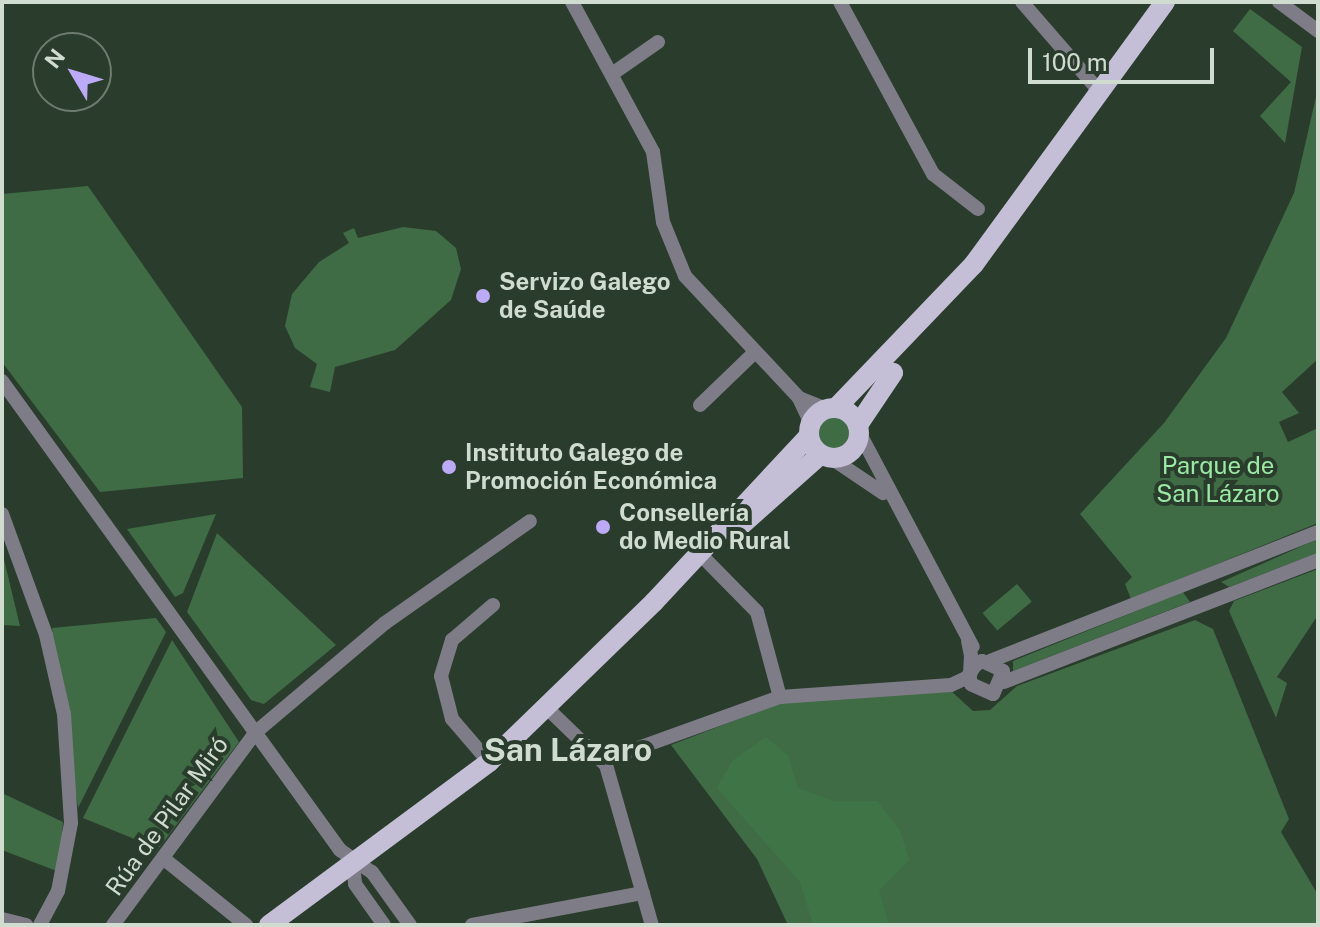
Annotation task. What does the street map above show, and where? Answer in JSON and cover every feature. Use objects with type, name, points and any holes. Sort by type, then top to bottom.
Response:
[{"type":"main road","points":[[654,602],[826,456],[854,448],[859,429],[974,264],[1165,2]]},
{"type":"main road","points":[[269,925],[489,762],[548,709],[654,602],[831,408],[974,264]]},
{"type":"main road","points":[[831,408],[859,429]]},
{"type":"main road","points":[[810,430],[826,456]]},
{"type":"street","points":[[572,2],[653,152],[663,222],[685,276],[799,398],[810,430]]},
{"type":"street","points":[[840,2],[933,174],[978,209]]},
{"type":"street","points":[[1022,2],[1088,73],[1100,92]]},
{"type":"street","points":[[1279,2],[1318,31]]},
{"type":"street","points":[[612,74],[658,42]]},
{"type":"street","points":[[700,405],[755,352]]},
{"type":"street","points":[[2,381],[353,864],[355,884],[384,925]]},
{"type":"street","points":[[799,398],[831,408]]},
{"type":"street","points":[[859,429],[891,502],[968,641],[989,660],[1004,682]]},
{"type":"street","points":[[826,456],[868,477],[891,502]]},
{"type":"street","points":[[2,514],[46,635],[64,714],[71,823],[58,891],[40,925]]},
{"type":"street","name":"Rúa de Pilar Miró","points":[[113,925],[256,732],[385,623],[530,521]]},
{"type":"street","points":[[602,761],[780,697],[972,681],[989,660],[1318,532]]},
{"type":"street","points":[[705,559],[757,612],[780,697]]},
{"type":"street","points":[[972,681],[993,694],[1004,682],[1318,560]]},
{"type":"street","points":[[489,762],[452,719],[441,676],[452,640],[493,605]]},
{"type":"street","points":[[968,641],[972,681]]},
{"type":"street","points":[[548,709],[602,761],[624,812],[652,925]]},
{"type":"street","points":[[163,858],[246,925]]},
{"type":"street","points":[[353,864],[372,872],[410,925]]},
{"type":"street","points":[[472,925],[643,893]]},
{"type":"street","points":[[2,919],[26,925]]},
{"type":"green space","points":[[1250,9],[1302,47],[1285,143],[1260,116],[1291,82],[1233,31]]},
{"type":"green space","name":"Parque de San Lázaro","points":[[1318,88],[1318,359],[1282,392],[1299,413],[1279,422],[1288,442],[1318,428],[1318,523],[1131,599],[1125,584],[1132,577],[1080,514],[1164,423],[1226,338],[1294,193]]},
{"type":"green space","points":[[88,186],[242,407],[243,478],[100,492],[2,362],[2,194]]},
{"type":"green space","points":[[403,227],[436,231],[456,248],[461,269],[451,300],[395,350],[335,367],[330,392],[310,387],[317,364],[295,348],[285,326],[292,294],[319,262],[349,243],[343,233],[354,228],[358,238]]},
{"type":"green space","points":[[834,417],[845,422],[850,433],[845,444],[834,449],[823,444],[818,433],[823,422]]},
{"type":"green space","points":[[216,514],[183,593],[175,597],[127,529]]},
{"type":"green space","points":[[217,533],[336,645],[264,704],[251,700],[187,612]]},
{"type":"green space","points":[[1318,539],[1318,553],[1229,587],[1221,582]]},
{"type":"green space","points":[[2,551],[20,626],[2,625]]},
{"type":"green space","points":[[1318,569],[1318,615],[1277,677],[1287,683],[1276,718],[1229,611],[1234,601]]},
{"type":"green space","points":[[1017,584],[1032,602],[997,631],[983,613]]},
{"type":"green space","points":[[1183,592],[1190,602],[1013,671],[1013,661]]},
{"type":"green space","points":[[156,618],[166,632],[78,808],[52,628]]},
{"type":"green space","points":[[1195,620],[1213,629],[1289,819],[1281,832],[1318,895],[1318,925],[788,925],[757,859],[671,745],[783,702],[950,690],[973,711],[990,710],[1017,686]]},
{"type":"green space","points":[[172,640],[239,742],[153,856],[132,838],[83,818]]},
{"type":"green space","points":[[766,737],[788,755],[798,788],[833,801],[877,801],[900,830],[909,860],[879,891],[889,925],[813,925],[800,882],[717,788],[732,761]]},
{"type":"green space","points":[[2,793],[63,822],[59,872],[2,850]]},
{"type":"place","name":"Servizo Galego de Saúde","points":[[483,296]]},
{"type":"place","name":"Instituto Galego de Promoción Económica","points":[[449,467]]},
{"type":"place","name":"Consellería do Medio Rural","points":[[603,527]]},
{"type":"district","name":"San Lázaro","points":[[568,750]]}]
